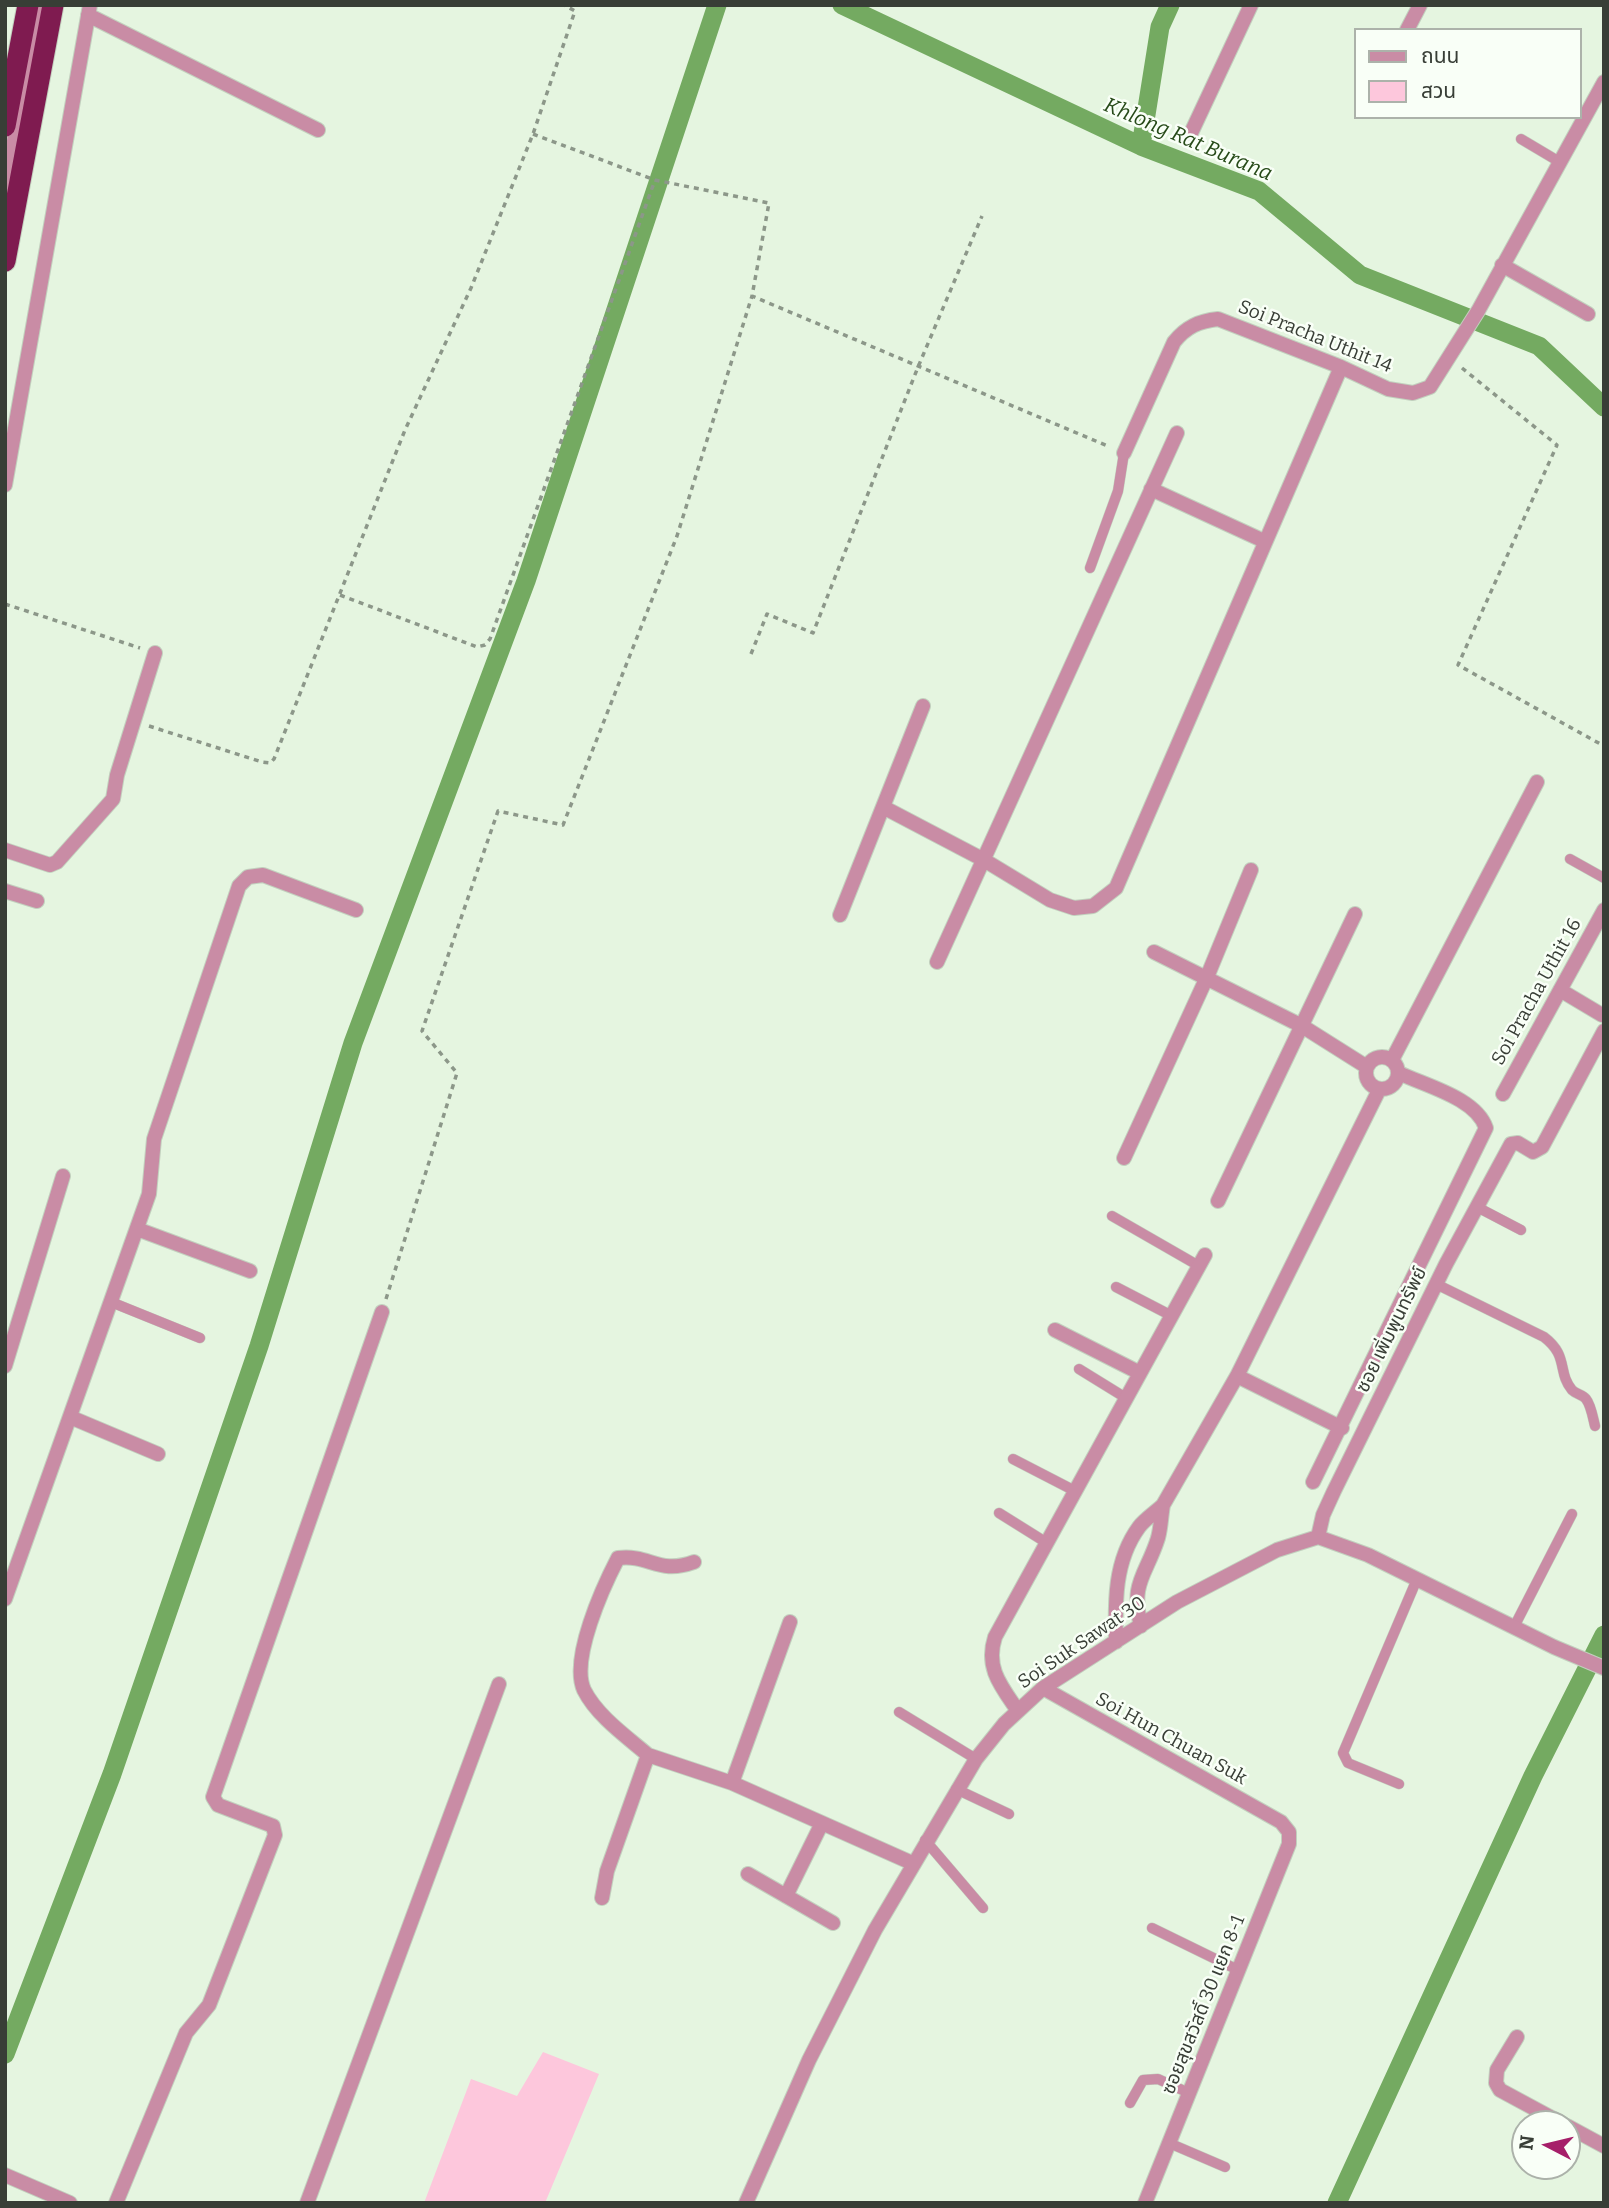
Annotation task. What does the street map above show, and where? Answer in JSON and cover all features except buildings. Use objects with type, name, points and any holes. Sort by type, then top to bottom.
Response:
[{"type":"highway","points":[[5,126],[28,5]]},
{"type":"highway","points":[[5,261],[53,5]]},
{"type":"street","points":[[5,190],[39,5]]},
{"type":"street","points":[[1191,133],[1251,5]]},
{"type":"street","points":[[1408,28],[1420,5]]},
{"type":"street","points":[[5,485],[89,10],[318,130]]},
{"type":"street","name":"Soi Pracha Uthit 14","points":[[1124,453],[1174,342],[1182,331],[1201,321],[1218,318],[1341,367],[1388,389],[1413,393],[1430,387],[1478,311],[1604,82]]},
{"type":"street","points":[[1502,265],[1588,314]]},
{"type":"street","points":[[883,807],[984,860],[1050,900],[1074,908],[1093,906],[1116,888],[1341,367]]},
{"type":"street","points":[[937,962],[1177,433]]},
{"type":"street","points":[[1151,489],[1264,541]]},
{"type":"street","points":[[5,850],[50,865],[63,858],[113,799],[155,653]]},
{"type":"street","points":[[840,915],[923,706]]},
{"type":"street","points":[[1116,1642],[1116,1587],[1120,1569],[1139,1527],[1163,1505],[1237,1376],[1379,1090],[1393,1086],[1395,1067],[1537,782]]},
{"type":"street","points":[[1124,1158],[1208,977],[1251,870]]},
{"type":"street","points":[[5,1599],[137,1229],[153,1174],[154,1139],[239,886],[248,877],[263,875],[356,911]]},
{"type":"street","points":[[5,891],[37,901]]},
{"type":"street","name":"Soi Pracha Uthit 16","points":[[1503,1094],[1604,910]]},
{"type":"street","points":[[1218,1201],[1355,914]]},
{"type":"street","points":[[1154,952],[1302,1026],[1367,1067]]},
{"type":"street","points":[[1560,990],[1602,1015]]},
{"type":"street","name":"ซอย เพิ่มพูนทรัพย์","points":[[1318,1537],[1323,1515],[1436,1284],[1511,1144],[1518,1143],[1533,1152],[1542,1147],[1604,1031]]},
{"type":"street","points":[[1313,1482],[1342,1428],[1486,1128],[1482,1116],[1471,1107],[1378,1057],[1367,1067],[1367,1081],[1379,1090]]},
{"type":"street","points":[[5,1366],[63,1176]]},
{"type":"street","points":[[137,1229],[250,1271]]},
{"type":"street","points":[[1018,1711],[991,1670],[991,1649],[1202,1260]]},
{"type":"street","points":[[116,2203],[186,2033],[209,2005],[275,1835],[273,1826],[218,1805],[213,1797],[382,1312]]},
{"type":"street","points":[[1055,1329],[1140,1373]]},
{"type":"street","points":[[1237,1376],[1342,1428]]},
{"type":"street","points":[[70,1417],[158,1454]]},
{"type":"street","points":[[1141,1626],[1135,1602],[1136,1592],[1157,1538],[1163,1505]]},
{"type":"street","points":[[1318,1537],[1368,1555],[1554,1647],[1604,1668]]},
{"type":"street","name":"Soi Suk Sawat 30","points":[[746,2203],[809,2060],[912,1863],[976,1759],[1018,1711],[1043,1688],[1177,1602],[1267,1556],[1318,1537]]},
{"type":"street","points":[[694,1562],[674,1569],[632,1556],[618,1558],[581,1652],[579,1674],[585,1692],[614,1724],[648,1755],[732,1783],[912,1863]]},
{"type":"street","points":[[732,1783],[790,1622]]},
{"type":"street","points":[[307,2203],[499,1684]]},
{"type":"street","name":"Soi Hun Chuan Suk","points":[[1043,1688],[1281,1822]]},
{"type":"street","points":[[602,1898],[607,1871],[648,1755]]},
{"type":"street","name":"ซอยสุขสวัสดิ์ 30 แยก 8-1","points":[[1145,2203],[1289,1844],[1289,1832],[1281,1822]]},
{"type":"street","points":[[786,1896],[822,1823]]},
{"type":"street","points":[[748,1874],[834,1923]]},
{"type":"street","points":[[1517,2038],[1497,2070],[1496,2083],[1500,2090],[1537,2110]]},
{"type":"street","points":[[1581,2134],[1604,2146]]},
{"type":"street","points":[[5,2175],[70,2203]]},
{"type":"lane","points":[[1521,139],[1558,162]]},
{"type":"lane","points":[[1090,568],[1118,491],[1124,453]]},
{"type":"lane","points":[[1570,859],[1604,878]]},
{"type":"lane","points":[[1477,1207],[1521,1230]]},
{"type":"lane","points":[[1112,1216],[1202,1260]]},
{"type":"lane","points":[[1436,1284],[1544,1337],[1555,1346],[1562,1358],[1565,1375],[1572,1390],[1587,1400],[1595,1426]]},
{"type":"lane","points":[[1116,1287],[1172,1316]]},
{"type":"lane","points":[[111,1302],[200,1338]]},
{"type":"lane","points":[[1079,1370],[1126,1398]]},
{"type":"lane","points":[[1013,1459],[1075,1491]]},
{"type":"lane","points":[[999,1513],[1047,1543]]},
{"type":"lane","points":[[1514,1627],[1572,1514]]},
{"type":"lane","points":[[1399,1784],[1348,1763],[1343,1753],[1417,1579]]},
{"type":"lane","points":[[899,1712],[976,1759]]},
{"type":"lane","points":[[956,1789],[1009,1814]]},
{"type":"lane","points":[[925,1840],[983,1908]]},
{"type":"lane","points":[[1152,1928],[1238,1970]]},
{"type":"lane","points":[[1130,2103],[1143,2080],[1158,2080],[1189,2093]]},
{"type":"lane","points":[[1169,2143],[1225,2167]]},
{"type":"path","points":[[134,721],[270,763],[405,430],[471,288],[533,134],[575,11],[564,5]]},
{"type":"path","points":[[382,1312],[457,1073],[422,1031],[498,811],[563,825],[677,536],[752,296],[769,203],[656,180],[533,134]]},
{"type":"path","points":[[340,595],[477,647],[485,645],[490,639],[656,180]]},
{"type":"path","points":[[751,654],[767,614],[813,633],[918,367],[982,216]]},
{"type":"path","points":[[752,296],[1124,453]]},
{"type":"path","points":[[1450,359],[1557,445],[1458,665],[1604,746]]},
{"type":"path","points":[[5,604],[155,653]]},
{"type":"green space","points":[[543,2052],[599,2074],[545,2203],[424,2203],[471,2079],[517,2096]]},
{"type":"waterway","points":[[5,2054],[112,1774],[259,1346],[353,1043],[526,581],[717,5]]},
{"type":"waterway","name":"Khlong Rat Burana","points":[[842,5],[1141,146],[1259,191],[1360,275],[1539,346],[1604,407]]},
{"type":"waterway","points":[[1141,146],[1160,27],[1170,5]]},
{"type":"waterway","points":[[1337,2203],[1533,1776],[1604,1635]]}]
